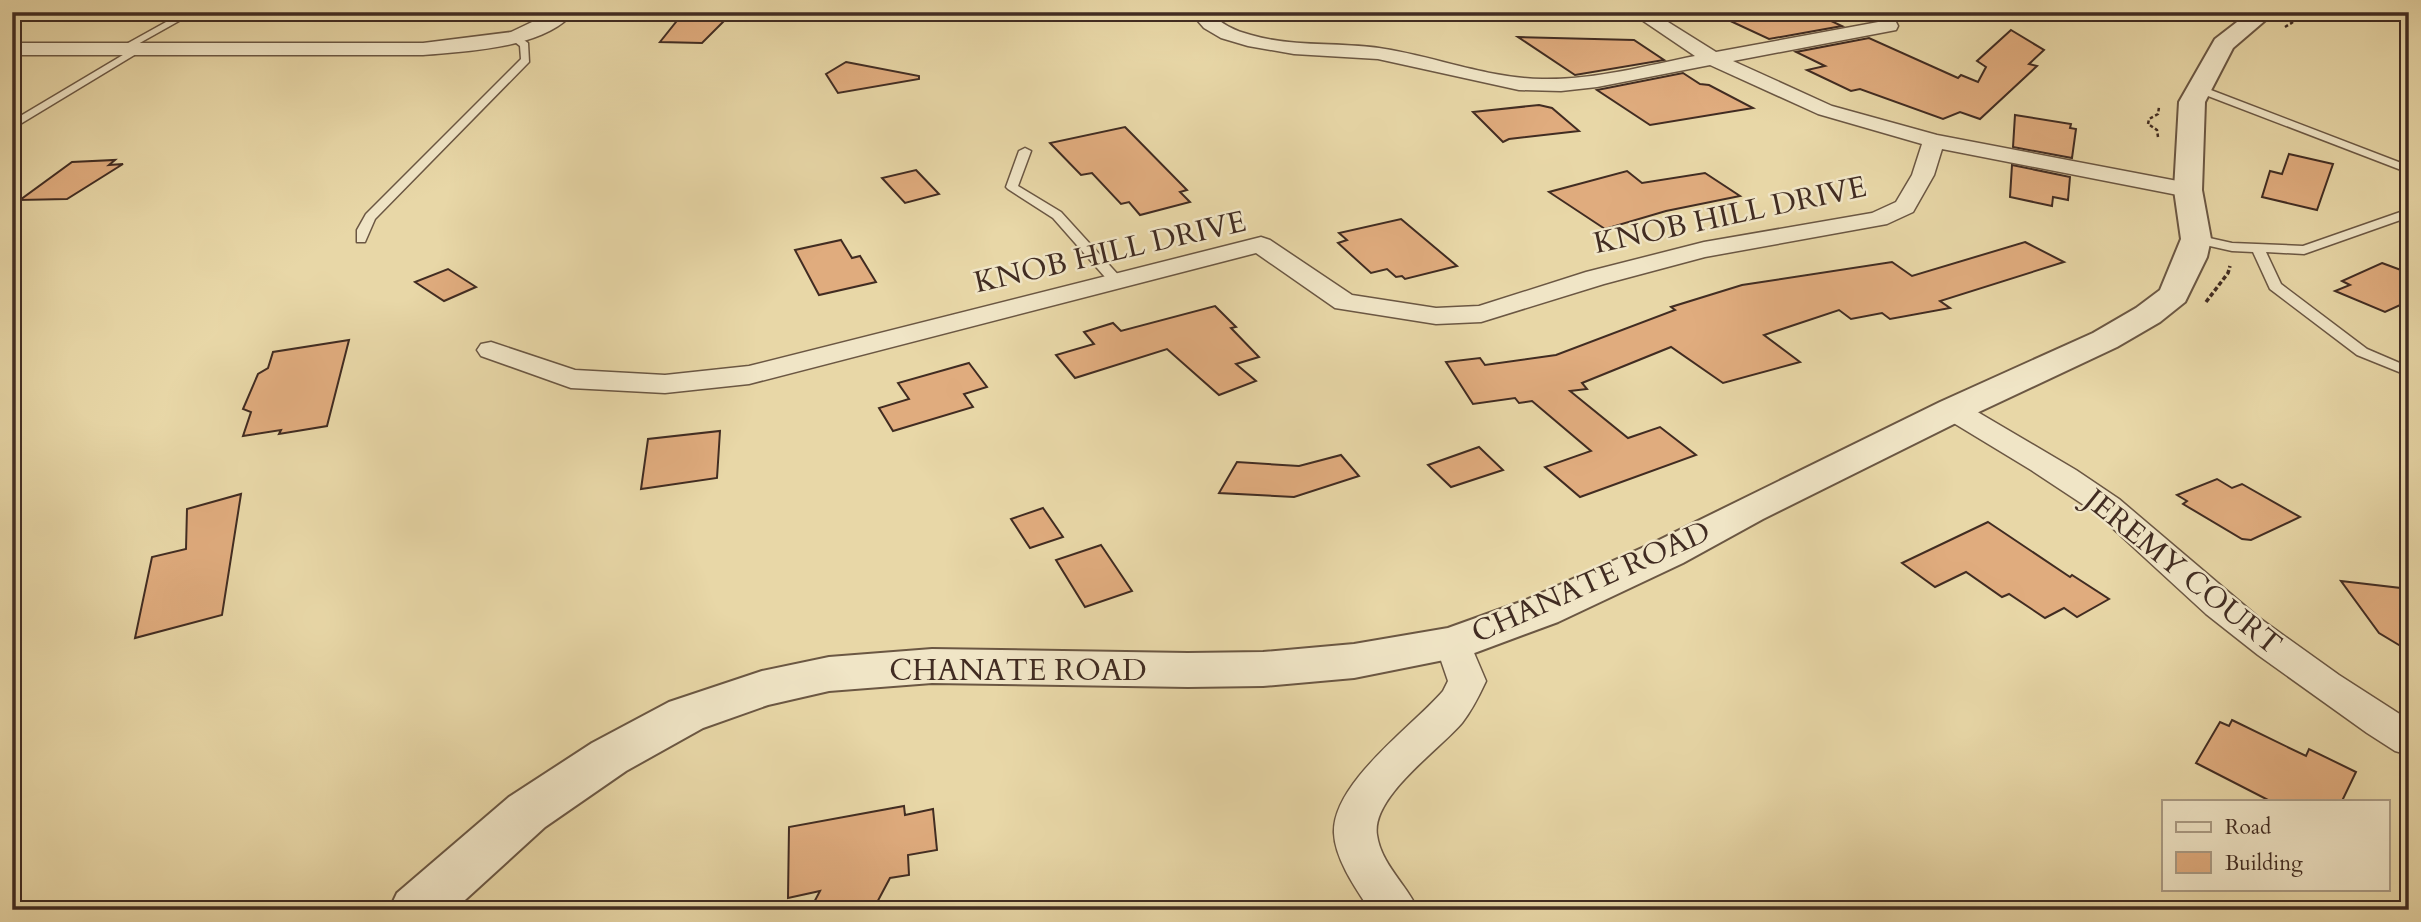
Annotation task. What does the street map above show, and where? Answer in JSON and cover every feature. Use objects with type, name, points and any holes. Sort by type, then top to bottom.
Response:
[{"type":"street","points":[[12,49],[423,48],[480,44],[514,37],[544,27],[565,12]]},
{"type":"street","points":[[1199,12],[1219,31],[1288,48],[1386,54],[1503,82],[1572,84],[1889,26]]},
{"type":"street","points":[[1639,12],[1713,59],[1825,110],[1934,141],[2188,190]]},
{"type":"street","name":"CHANATE ROAD","points":[[416,910],[527,812],[609,757],[686,715],[762,690],[829,674],[932,666],[1263,669],[1354,662],[1454,643],[1542,611],[1656,559],[1953,410],[2057,363],[2148,316],[2174,295],[2196,239],[2188,190],[2192,102],[2223,44],[2264,12]]},
{"type":"street","name":"KNOB HILL DRIVE","points":[[491,350],[571,379],[665,384],[749,375],[1261,245],[1344,302],[1436,316],[1481,314],[1595,278],[1704,250],[1878,219],[1905,207],[1923,175],[1934,141]]},
{"type":"street","name":"JEREMY COURT","points":[[1953,410],[2081,487],[2128,522],[2194,584],[2268,644],[2342,697],[2409,740]]},
{"type":"street","points":[[1396,910],[1365,867],[1354,832],[1357,811],[1382,779],[1458,700],[1467,681],[1454,643]]},
{"type":"lane","points":[[12,126],[110,68],[131,49],[191,12]]},
{"type":"lane","points":[[361,239],[362,230],[370,217],[526,60],[528,55],[525,45],[514,37]]},
{"type":"lane","points":[[2199,89],[2409,170]]},
{"type":"lane","points":[[1025,151],[1012,187],[1057,215],[1117,282]]},
{"type":"lane","points":[[2196,239],[2258,249],[2304,250],[2409,213]]},
{"type":"lane","points":[[2258,249],[2275,286],[2362,352],[2409,372]]},
{"type":"building","points":[[684,12],[733,12],[702,43],[660,42]]},
{"type":"building","points":[[1711,12],[1812,12],[1842,26],[1769,39]]},
{"type":"building","points":[[2011,30],[2044,50],[2029,64],[2037,66],[1980,119],[1960,112],[1943,119],[1860,89],[1851,91],[1807,70],[1825,66],[1796,52],[1869,38],[1958,78],[1961,75],[1978,82],[1986,67],[1977,61]]},
{"type":"building","points":[[1518,37],[1634,40],[1664,60],[1575,75]]},
{"type":"building","points":[[846,62],[919,76],[919,79],[838,93],[826,74]]},
{"type":"building","points":[[1683,73],[1700,84],[1709,85],[1753,108],[1650,125],[1597,90]]},
{"type":"building","points":[[1539,105],[1552,108],[1579,131],[1509,139],[1503,142],[1473,112]]},
{"type":"building","points":[[2015,115],[2071,124],[2070,128],[2076,129],[2072,158],[2013,147]]},
{"type":"building","points":[[1125,127],[1187,190],[1180,192],[1190,202],[1140,215],[1129,202],[1121,204],[1092,173],[1081,175],[1050,143]]},
{"type":"building","points":[[2289,154],[2333,164],[2317,210],[2262,197],[2270,171],[2282,174]]},
{"type":"building","points":[[115,160],[109,165],[123,164],[67,199],[20,200],[72,162]]},
{"type":"building","points":[[2012,165],[2070,177],[2068,200],[2053,197],[2052,206],[2010,197]]},
{"type":"building","points":[[916,170],[939,194],[905,203],[882,178]]},
{"type":"building","points":[[1627,171],[1642,183],[1705,173],[1740,196],[1666,211],[1605,229],[1549,192]]},
{"type":"building","points":[[1401,219],[1457,266],[1405,279],[1402,276],[1396,277],[1387,269],[1371,273],[1338,243],[1347,240],[1339,233]]},
{"type":"building","points":[[841,240],[852,258],[860,256],[876,282],[819,295],[795,250]]},
{"type":"building","points":[[2025,242],[2064,262],[1940,301],[1950,308],[1890,319],[1882,313],[1851,319],[1839,310],[1764,335],[1800,362],[1723,383],[1671,347],[1582,383],[1587,389],[1570,391],[1628,438],[1660,427],[1696,455],[1580,497],[1545,467],[1591,451],[1532,401],[1519,403],[1515,398],[1473,404],[1446,362],[1480,358],[1485,365],[1556,355],[1675,310],[1671,307],[1742,285],[1892,262],[1912,276]]},
{"type":"building","points":[[2382,263],[2409,273],[2409,301],[2385,312],[2335,291],[2350,285],[2342,281]]},
{"type":"building","points":[[448,269],[476,287],[444,301],[415,282]]},
{"type":"building","points":[[1215,306],[1236,327],[1231,328],[1259,357],[1236,364],[1256,381],[1219,395],[1167,349],[1075,378],[1056,355],[1094,344],[1084,332],[1113,323],[1121,331]]},
{"type":"building","points":[[349,340],[327,426],[279,434],[281,430],[243,436],[251,412],[243,409],[258,374],[268,368],[273,352]]},
{"type":"building","points":[[969,363],[987,387],[964,394],[973,407],[893,431],[879,408],[909,399],[898,383]]},
{"type":"building","points":[[720,431],[717,478],[641,489],[648,439]]},
{"type":"building","points":[[1479,447],[1503,470],[1451,487],[1428,465]]},
{"type":"building","points":[[1341,455],[1359,476],[1294,497],[1219,493],[1237,462],[1299,466]]},
{"type":"building","points":[[2217,479],[2232,488],[2242,484],[2300,517],[2251,540],[2242,539],[2183,504],[2187,501],[2177,495]]},
{"type":"building","points":[[241,494],[222,615],[135,638],[152,557],[186,549],[187,509]]},
{"type":"building","points":[[1043,508],[1063,537],[1030,548],[1011,519]]},
{"type":"building","points":[[1988,522],[2070,577],[2072,575],[2109,599],[2077,617],[2064,608],[2045,618],[2009,594],[2002,597],[1966,572],[1935,587],[1902,563]]},
{"type":"building","points":[[1101,545],[1132,591],[1085,607],[1056,560]]},
{"type":"building","points":[[2341,581],[2409,589],[2409,651],[2379,633]]},
{"type":"building","points":[[2232,720],[2306,756],[2309,749],[2356,772],[2342,800],[2268,800],[2196,763],[2220,722],[2229,726]]},
{"type":"building","points":[[904,806],[905,815],[933,809],[937,850],[908,855],[909,875],[890,878],[873,910],[810,910],[820,891],[788,898],[789,827]]}]
